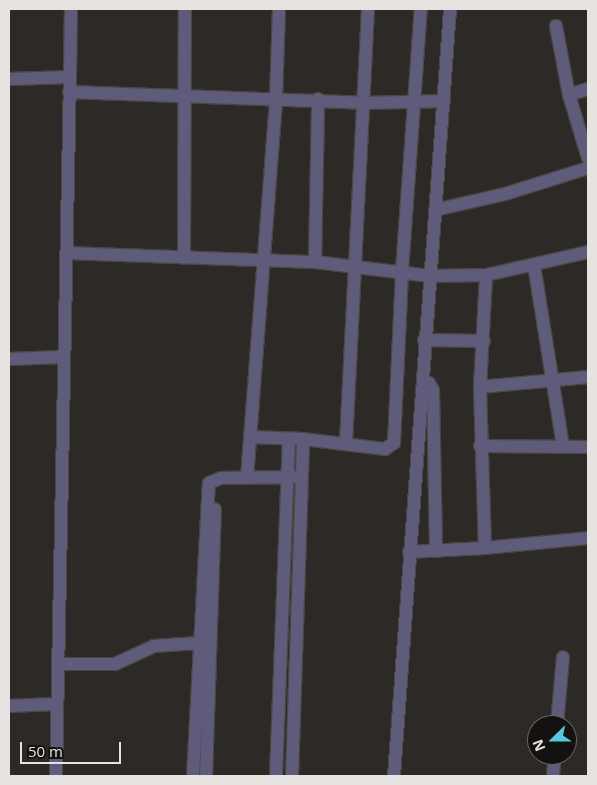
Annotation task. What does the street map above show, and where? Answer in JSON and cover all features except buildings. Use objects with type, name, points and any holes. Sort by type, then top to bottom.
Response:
[{"type":"street","points":[[56,776],[62,357],[71,9]]},
{"type":"street","points":[[184,258],[185,9]]},
{"type":"street","points":[[247,478],[276,99],[280,9]]},
{"type":"street","points":[[346,443],[368,9]]},
{"type":"street","points":[[250,437],[302,439],[385,449],[394,443],[402,271],[416,102],[421,9]]},
{"type":"street","points":[[394,776],[423,381],[424,340],[450,9]]},
{"type":"street","points":[[556,26],[569,95],[588,158]]},
{"type":"street","points":[[9,79],[70,78]]},
{"type":"street","points":[[569,95],[588,89]]},
{"type":"street","points":[[69,92],[184,97],[318,99],[364,103],[444,101]]},
{"type":"street","points":[[315,262],[318,99]]},
{"type":"street","points":[[435,210],[505,194],[588,168]]},
{"type":"street","points":[[66,253],[315,262],[402,271],[430,276],[486,275],[588,252]]},
{"type":"street","points":[[534,265],[563,446]]},
{"type":"street","points":[[485,548],[480,446],[480,387],[484,341],[486,275]]},
{"type":"street","points":[[424,340],[484,341]]},
{"type":"street","points":[[9,360],[62,357]]},
{"type":"street","points":[[480,387],[588,377]]},
{"type":"street","points":[[423,381],[429,383],[433,390],[436,550]]},
{"type":"street","points":[[276,776],[289,438]]},
{"type":"street","points":[[292,776],[302,439]]},
{"type":"street","points":[[480,446],[588,447]]},
{"type":"street","points":[[193,776],[198,644],[208,486],[211,480],[221,478],[302,477]]},
{"type":"street","points":[[206,776],[215,489],[221,478]]},
{"type":"street","points":[[409,552],[485,548],[588,538]]},
{"type":"street","points":[[58,664],[115,664],[154,646],[198,644]]},
{"type":"street","points":[[558,715],[563,657]]},
{"type":"street","points":[[9,706],[56,704]]}]
